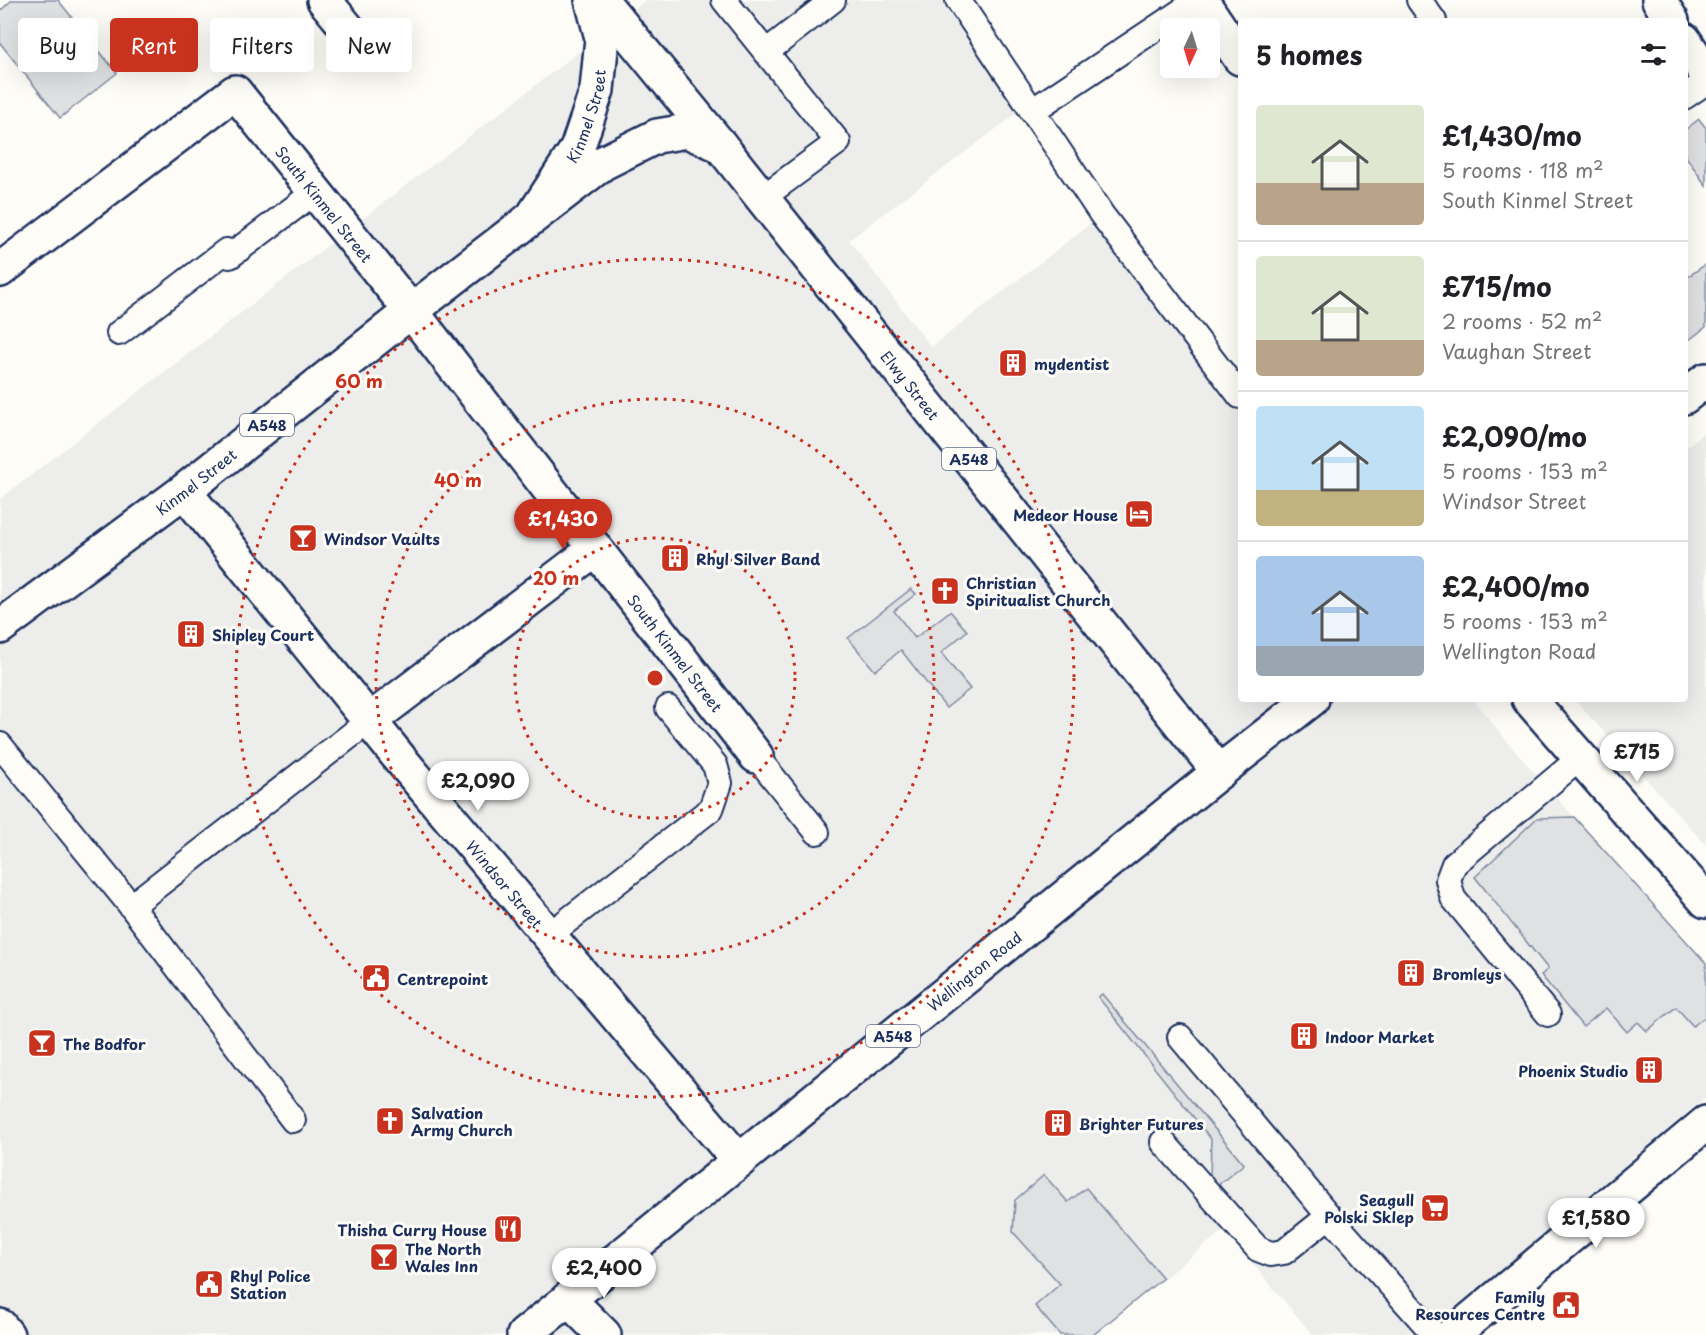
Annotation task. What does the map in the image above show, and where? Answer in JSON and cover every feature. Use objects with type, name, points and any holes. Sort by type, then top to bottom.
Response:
[{"type":"street","points":[[324,0],[339,18]]},
{"type":"street","name":"Kinmel Street","points":[[531,220],[577,149],[597,90],[602,38],[592,0]]},
{"type":"street","name":"Elwy Street","points":[[601,0],[720,145],[1219,772]]},
{"type":"street","points":[[1200,0],[1238,55]]},
{"type":"street","points":[[1659,0],[1670,18]]},
{"type":"street","points":[[1688,46],[1706,73]]},
{"type":"street","name":"South Kinmel Street","points":[[0,270],[234,92],[411,311],[756,756]]},
{"type":"street","name":"Kinmel Street","points":[[0,627],[184,491],[411,311],[603,163],[657,136],[687,131],[720,145]]},
{"type":"street","points":[[1688,394],[1706,380]]},
{"type":"street","name":"Windsor Street","points":[[184,491],[369,721],[739,1161]]},
{"type":"street","points":[[369,721],[595,549]]},
{"type":"street","name":"Wellington Road","points":[[524,1335],[1308,702]]},
{"type":"street","points":[[1532,702],[1706,902]]},
{"type":"street","points":[[1452,1335],[1706,1123]]},
{"type":"street","points":[[568,1299],[604,1335]]},
{"type":"street","points":[[0,1326],[7,1335]]},
{"type":"lane","points":[[724,0],[838,142],[762,198]]},
{"type":"lane","points":[[766,52],[833,0]]},
{"type":"lane","points":[[958,0],[1102,215],[1238,393]]},
{"type":"lane","points":[[1032,111],[1200,0]]},
{"type":"lane","points":[[1419,0],[1432,18]]},
{"type":"lane","points":[[1688,94],[1706,82]]},
{"type":"lane","points":[[119,333],[226,251],[230,256],[315,192]]},
{"type":"lane","points":[[549,935],[711,809],[720,783],[715,765],[668,708]]},
{"type":"lane","points":[[131,906],[369,721]]},
{"type":"lane","points":[[0,745],[131,906],[293,1120]]},
{"type":"lane","points":[[756,756],[817,832]]},
{"type":"lane","points":[[1548,1014],[1454,898],[1448,880],[1454,864],[1580,758]]},
{"type":"lane","points":[[1180,1037],[1329,1216],[1435,1335]]},
{"type":"lane","points":[[1163,1142],[1258,1250],[1271,1254],[1284,1252],[1329,1216]]},
{"type":"shaded area","points":[[12,0],[58,0],[73,18],[18,18],[18,66],[0,43],[0,11]]},
{"type":"shaded area","points":[[646,0],[953,0],[1025,107],[849,240],[931,347],[1098,218],[1238,401],[1238,702],[1475,702],[1509,744],[1574,817],[1536,818],[1573,950],[1646,1031],[1676,1007],[1693,1026],[1706,1016],[1706,1097],[1423,1335],[1313,1335],[1224,1230],[1093,1335],[0,1335],[0,499]]},
{"type":"shaded area","points":[[98,49],[110,64],[110,72],[117,73],[60,118],[23,72],[98,72]]},
{"type":"shaded area","points":[[1699,119],[1706,128],[1706,186],[1688,159],[1688,128]]},
{"type":"shaded area","points":[[1706,264],[1706,327],[1688,341],[1688,277]]},
{"type":"shaded area","points":[[1706,431],[1706,845],[1577,702],[1688,702],[1688,446]]},
{"type":"shaded area","points":[[911,589],[916,594],[894,611],[915,638],[950,611],[967,631],[941,653],[970,689],[946,708],[901,650],[875,671],[848,638]]},
{"type":"shaded area","points":[[1574,817],[1706,963],[1706,1016],[1693,1026],[1676,1007],[1647,1031],[1638,1022],[1627,1032],[1606,1008],[1583,1027],[1541,975],[1548,969],[1475,877],[1537,818]]},
{"type":"shaded area","points":[[1102,994],[1244,1164],[1213,1189],[1210,1180],[1211,1139],[1098,997]]},
{"type":"shaded area","points":[[1044,1175],[1068,1202],[1086,1188],[1163,1278],[1093,1335],[1060,1335],[1035,1306],[1060,1284],[1013,1232],[1015,1200]]},
{"type":"place","name":"mydentist","points":[[1013,363]]},
{"type":"place","name":"Medeor House","points":[[1139,514]]},
{"type":"place","name":"Windsor Vaults","points":[[303,538]]},
{"type":"place","name":"Rhyl Silver Band","points":[[675,558]]},
{"type":"place","name":"Christian Spiritualist Church","points":[[945,591]]},
{"type":"place","name":"Shipley Court","points":[[191,634]]},
{"type":"place","name":"Bromleys","points":[[1411,973]]},
{"type":"place","name":"Centrepoint","points":[[376,978]]},
{"type":"place","name":"Indoor Market","points":[[1304,1036]]},
{"type":"place","name":"The Bodfor","points":[[42,1043]]},
{"type":"place","name":"Phoenix Studio","points":[[1649,1070]]},
{"type":"place","name":"Salvation Army Church","points":[[390,1121]]},
{"type":"place","name":"Brighter Futures","points":[[1058,1123]]},
{"type":"place","name":"Seagull Polski Sklep","points":[[1435,1208]]},
{"type":"place","name":"Thisha Curry House","points":[[508,1229]]},
{"type":"place","name":"The North Wales Inn","points":[[384,1257]]},
{"type":"place","name":"Rhyl Police Station","points":[[209,1284]]},
{"type":"place","name":"Family Resources Centre","points":[[1566,1305]]}]
